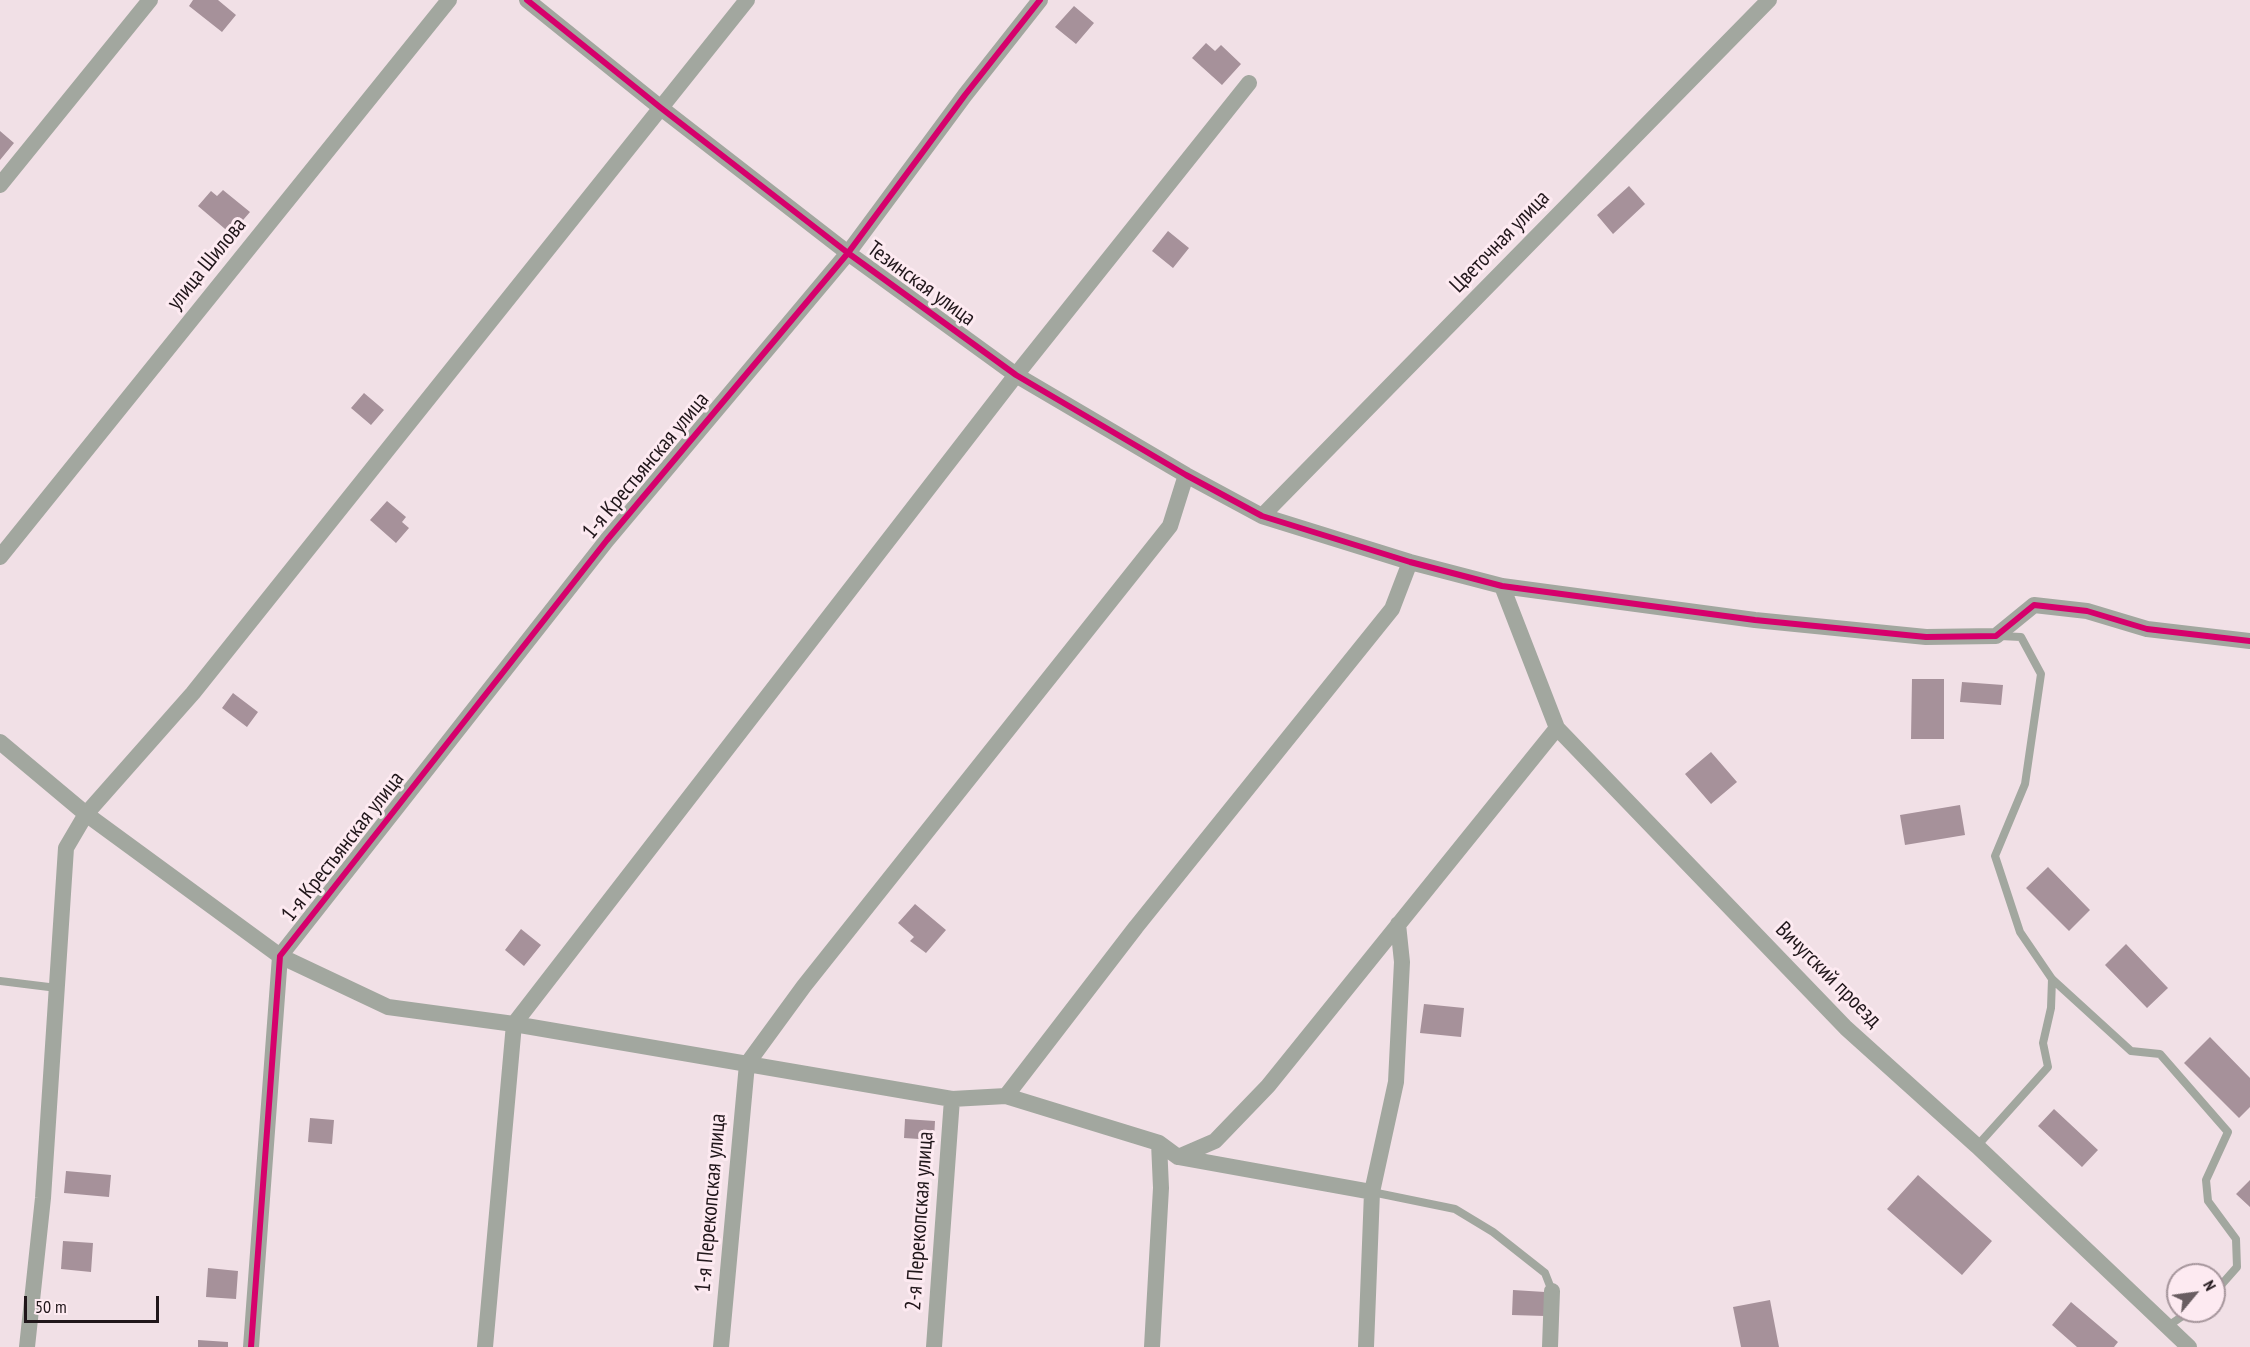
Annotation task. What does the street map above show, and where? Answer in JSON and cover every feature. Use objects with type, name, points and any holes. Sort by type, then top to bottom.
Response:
[{"type":"street","points":[[0,185],[150,0]]},
{"type":"street","name":"улица Шилова","points":[[0,557],[449,0]]},
{"type":"street","name":"Тезинская улица","points":[[527,0],[661,108],[848,253],[1016,375],[1186,475],[1262,516],[1410,562],[1502,586],[1755,620],[1926,637],[1996,636]]},
{"type":"street","points":[[27,1347],[43,1198],[66,848],[86,814],[193,693],[747,0]]},
{"type":"street","name":"1-я Крестьянская улица","points":[[280,956],[607,540],[848,253],[965,95],[1040,0]]},
{"type":"street","name":"Цветочная улица","points":[[1262,516],[1769,0]]},
{"type":"street","points":[[486,1347],[514,1024],[1016,375],[1249,83]]},
{"type":"street","points":[[747,1064],[804,986],[1170,526],[1186,475]]},
{"type":"street","points":[[1006,1096],[1136,927],[1392,609],[1410,562]]},
{"type":"street","name":"Вичугский проезд","points":[[1502,586],[1557,728],[1846,1028],[1977,1146],[2190,1347]]},
{"type":"street","points":[[1996,636],[2034,605],[2087,610],[2147,629],[2250,641]]},
{"type":"street","points":[[1178,1157],[1215,1141],[1268,1086],[1557,728]]},
{"type":"street","points":[[0,742],[86,814],[280,956],[388,1008],[514,1024],[952,1099],[1006,1096],[1159,1143],[1178,1157],[1372,1192]]},
{"type":"street","points":[[1366,1347],[1372,1192],[1396,1082],[1402,962],[1398,924]]},
{"type":"street","points":[[251,1347],[280,956]]},
{"type":"street","name":"1-я Перекопская улица","points":[[721,1347],[747,1064]]},
{"type":"street","name":"2-я Перекопская улица","points":[[934,1347],[952,1099]]},
{"type":"street","points":[[1152,1347],[1161,1188],[1159,1143]]},
{"type":"street","points":[[1550,1347],[1552,1291]]},
{"type":"lane","points":[[1996,636],[2021,637],[2041,674],[2025,784],[1995,856],[2020,932],[2052,979],[2131,1051],[2160,1054],[2228,1132],[2206,1179],[2208,1201],[2236,1239],[2237,1268],[2226,1280]]},
{"type":"lane","points":[[1977,1146],[2048,1067],[2043,1042],[2051,1008],[2052,979]]},
{"type":"lane","points":[[0,981],[57,988]]},
{"type":"lane","points":[[1372,1192],[1455,1209],[1493,1232],[1545,1273],[1552,1291]]},
{"type":"lane","points":[[2168,1326],[2172,1323]]},
{"type":"building","points":[[193,0],[218,0],[236,15],[222,32],[189,6]]},
{"type":"building","points":[[1074,6],[1094,23],[1076,44],[1055,27]]},
{"type":"building","points":[[1206,43],[1215,51],[1221,45],[1241,64],[1222,85],[1192,58]]},
{"type":"building","points":[[0,131],[14,143],[0,160]]},
{"type":"building","points":[[1629,186],[1645,204],[1613,234],[1597,215]]},
{"type":"building","points":[[223,190],[250,212],[231,234],[198,206],[211,191],[217,196]]},
{"type":"building","points":[[1168,231],[1189,248],[1173,268],[1152,251]]},
{"type":"building","points":[[364,393],[384,410],[371,425],[351,408]]},
{"type":"building","points":[[387,501],[406,517],[402,522],[409,528],[396,543],[370,520]]},
{"type":"building","points":[[1912,679],[1944,679],[1944,739],[1911,739]]},
{"type":"building","points":[[1962,682],[2003,685],[2001,705],[1960,702]]},
{"type":"building","points":[[233,693],[258,712],[247,727],[222,708]]},
{"type":"building","points":[[1711,752],[1737,782],[1711,804],[1685,774]]},
{"type":"building","points":[[1960,805],[1965,835],[1905,845],[1900,815]]},
{"type":"building","points":[[2048,867],[2090,910],[2069,931],[2026,888]]},
{"type":"building","points":[[915,904],[946,930],[926,953],[910,941],[914,937],[898,923]]},
{"type":"building","points":[[521,929],[541,945],[524,966],[505,950]]},
{"type":"building","points":[[2126,944],[2168,988],[2147,1008],[2105,965]]},
{"type":"building","points":[[1424,1004],[1464,1008],[1461,1037],[1420,1033]]},
{"type":"building","points":[[2210,1037],[2250,1078],[2250,1107],[2239,1118],[2184,1063]]},
{"type":"building","points":[[2054,1109],[2098,1150],[2082,1167],[2038,1126]]},
{"type":"building","points":[[310,1118],[334,1120],[332,1144],[308,1142]]},
{"type":"building","points":[[905,1119],[935,1121],[934,1140],[904,1138]]},
{"type":"building","points":[[66,1171],[111,1175],[109,1197],[64,1193]]},
{"type":"building","points":[[1918,1175],[1992,1241],[1962,1275],[1887,1209]]},
{"type":"building","points":[[2250,1180],[2250,1207],[2236,1194]]},
{"type":"building","points":[[63,1241],[93,1243],[91,1272],[61,1269]]},
{"type":"building","points":[[208,1268],[238,1271],[236,1299],[206,1297]]},
{"type":"building","points":[[1513,1290],[1545,1292],[1545,1316],[1512,1315]]},
{"type":"building","points":[[1770,1300],[1779,1347],[1741,1347],[1733,1307]]},
{"type":"building","points":[[2071,1302],[2118,1342],[2114,1347],[2077,1347],[2052,1325]]},
{"type":"building","points":[[198,1340],[228,1342],[228,1347],[198,1347]]},
{"type":"cycle path","points":[[527,0],[661,108],[848,253],[1016,375],[1186,475],[1262,516],[1410,562],[1502,586],[1755,620],[1926,637],[1996,636],[2034,605],[2087,611],[2147,629],[2250,641]]},
{"type":"cycle path","points":[[251,1347],[280,956],[607,540],[848,253],[965,95],[1040,0]]}]
